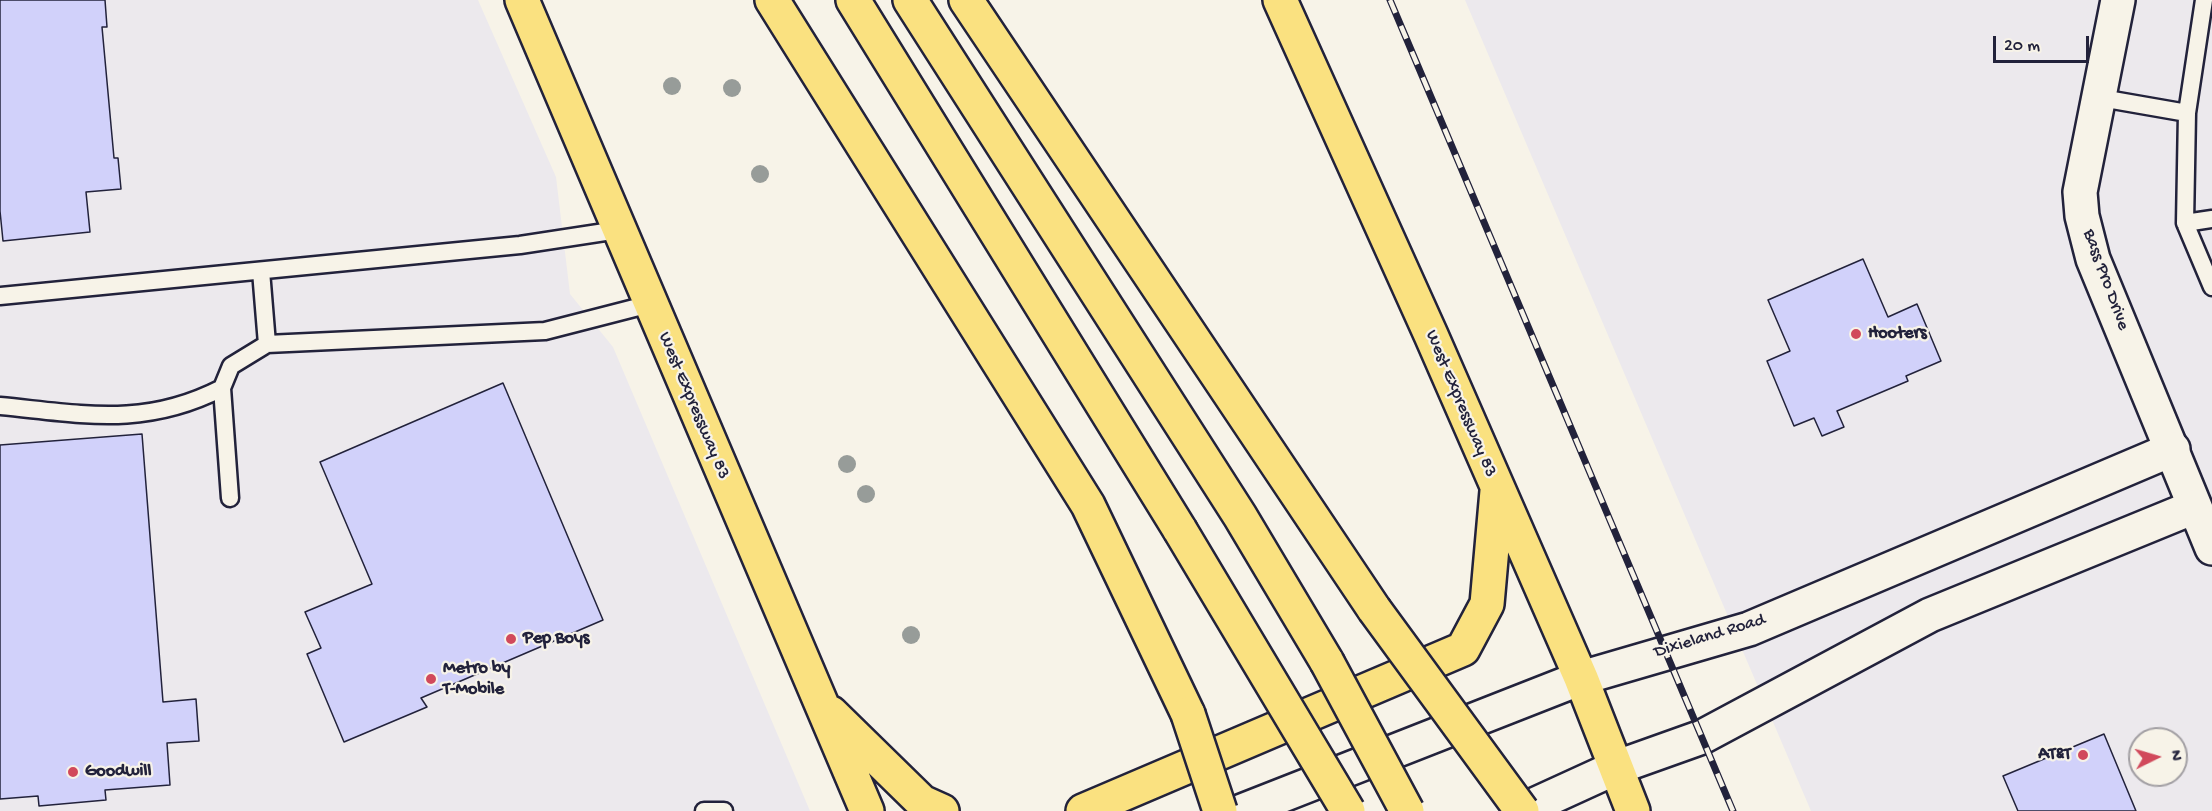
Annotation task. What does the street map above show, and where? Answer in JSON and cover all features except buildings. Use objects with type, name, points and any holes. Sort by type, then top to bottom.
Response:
[{"type":"main road","name":"West Expressway 83","points":[[522,0],[867,811]]},
{"type":"main road","points":[[772,0],[1088,505],[1188,714],[1220,811]]},
{"type":"main road","points":[[853,0],[1180,530],[1348,811]]},
{"type":"main road","points":[[910,0],[1240,516],[1326,662],[1407,811]]},
{"type":"main road","points":[[966,0],[1374,609],[1522,811],[1616,768],[1702,737],[1930,615],[2194,507]]},
{"type":"main road","name":"West Expressway 83","points":[[1280,0],[1431,335],[1581,678],[1633,811]]},
{"type":"main road","name":"Bass Pro Drive","points":[[2118,0],[2101,98],[2080,192],[2082,216],[2093,259],[2212,548]]},
{"type":"main road","name":"Dixieland Road","points":[[1242,811],[1581,678],[1749,628],[2173,449]]},
{"type":"main road","points":[[1083,811],[1463,649],[1487,604],[1497,490]]},
{"type":"main road","points":[[819,702],[922,802],[942,811]]},
{"type":"lane","points":[[2204,0],[2206,18],[2187,113],[2185,223],[2212,286]]},
{"type":"lane","points":[[2101,98],[2187,113]]},
{"type":"lane","points":[[2185,223],[2212,219]]},
{"type":"lane","points":[[0,296],[519,245],[618,230]]},
{"type":"lane","points":[[261,271],[267,344]]},
{"type":"lane","points":[[230,498],[222,388],[231,366],[267,344],[545,331],[650,304]]},
{"type":"lane","points":[[0,406],[99,416],[152,414],[192,404],[222,388]]},
{"type":"lane","points":[[704,811],[724,811]]},
{"type":"shaded area","points":[[0,0],[478,0],[556,177],[570,294],[613,347],[810,811],[0,811]]},
{"type":"shaded area","points":[[1465,0],[2212,0],[2212,811],[1811,811]]},
{"type":"railway","points":[[1390,0],[1733,811]]},
{"type":"place","name":"Hooters","points":[[1856,334]]},
{"type":"place","name":"Pep Boys","points":[[511,639]]},
{"type":"place","name":"Metro by T-Mobile","points":[[431,679]]},
{"type":"place","name":"AT&T","points":[[2083,755]]},
{"type":"place","name":"Goodwill","points":[[73,772]]}]
